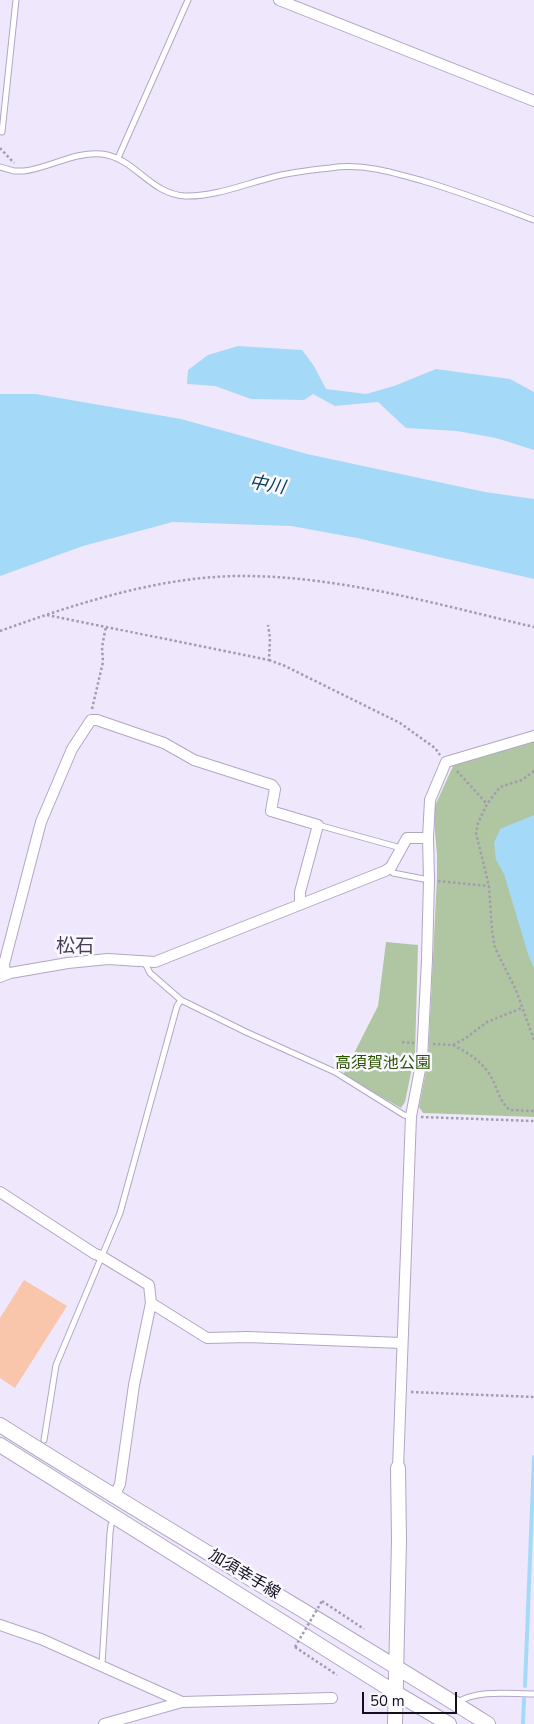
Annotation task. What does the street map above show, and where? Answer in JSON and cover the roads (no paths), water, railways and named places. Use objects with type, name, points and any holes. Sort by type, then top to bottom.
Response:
[{"type":"main road","name":"加須幸手線","points":[[0,1425],[114,1497],[397,1666],[488,1724]]},
{"type":"main road","name":"加須幸手線","points":[[0,1445],[396,1693],[449,1724]]},
{"type":"main road","points":[[395,1724],[398,1468]]},
{"type":"street","points":[[279,0],[534,101]]},
{"type":"street","points":[[300,904],[300,892],[318,825],[271,811],[275,789],[272,784],[194,760],[164,743],[97,720],[91,720],[72,750],[41,822],[6,955],[3,976],[108,959],[145,963],[155,962],[350,886],[389,868],[407,838],[428,838]]},
{"type":"street","points":[[398,1468],[411,1116],[423,1044],[430,800],[449,764],[534,736]]},
{"type":"street","points":[[0,1192],[96,1254],[149,1285],[151,1303],[134,1385],[120,1484],[114,1497]]},
{"type":"street","points":[[151,1303],[207,1338],[248,1337],[402,1343]]},
{"type":"street","points":[[0,1625],[41,1639],[182,1702]]},
{"type":"street","points":[[104,1724],[182,1702],[332,1698]]},
{"type":"lane","points":[[2,132],[16,0]]},
{"type":"lane","points":[[118,158],[188,0]]},
{"type":"lane","points":[[0,167],[14,171],[34,170],[84,155],[100,154],[118,158],[153,185],[168,193],[194,196],[276,176],[353,166],[397,173],[452,189],[534,220]]},
{"type":"lane","points":[[318,825],[402,848]]},
{"type":"lane","points":[[389,868],[393,873],[429,880]]},
{"type":"lane","points":[[145,963],[150,973],[181,1000],[335,1072],[404,1115],[411,1116]]},
{"type":"lane","points":[[44,1440],[56,1366],[120,1213],[177,1006],[181,1000]]},
{"type":"lane","points":[[102,1665],[110,1525],[115,1516]]},
{"type":"lane","points":[[455,1704],[464,1698],[480,1694],[534,1694]]},
{"type":"water","points":[[238,346],[302,350],[314,366],[326,389],[366,394],[394,386],[436,369],[510,379],[534,392],[534,450],[496,438],[457,431],[406,428],[378,402],[335,406],[313,394],[304,400],[251,399],[215,386],[187,384],[188,370],[208,355]]},
{"type":"water","name":"中川","points":[[0,394],[36,394],[181,419],[307,454],[485,492],[534,499],[534,579],[357,538],[291,526],[173,522],[83,546],[0,576]]},
{"type":"water","points":[[534,815],[534,968],[504,874],[496,860],[494,843],[500,829]]},
{"type":"waterway","points":[[525,1686],[534,1457]]},
{"type":"waterway","points":[[523,1724],[524,1699]]},
{"type":"district","name":"松石","points":[[75,947]]},
{"type":"park label","name":"高須賀池公園","points":[[383,1064]]}]
